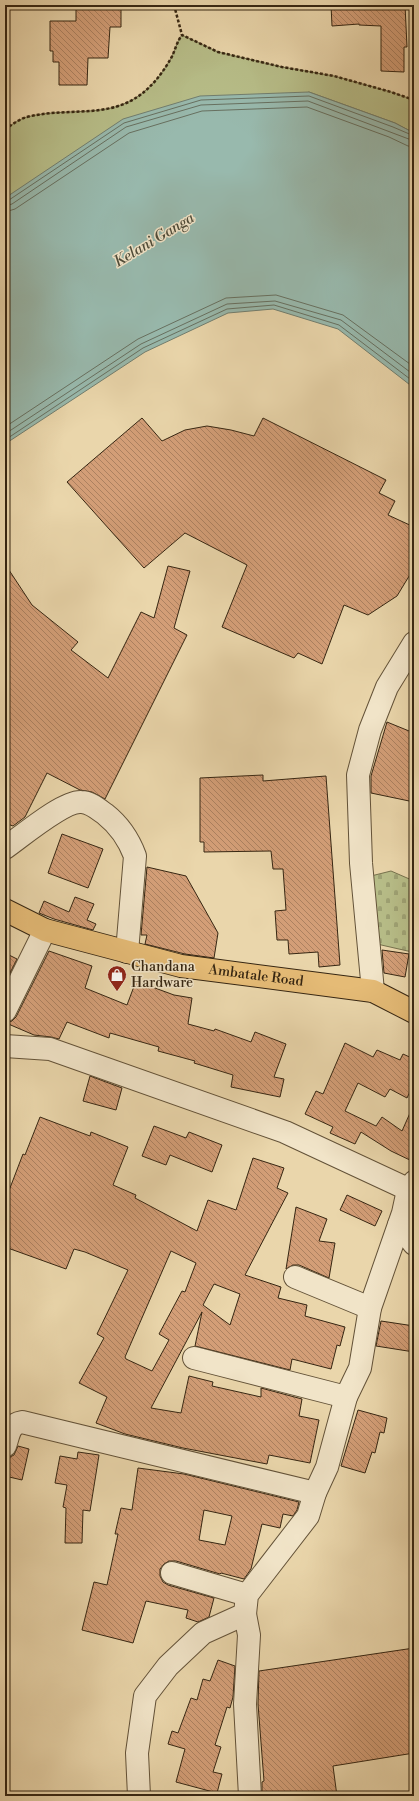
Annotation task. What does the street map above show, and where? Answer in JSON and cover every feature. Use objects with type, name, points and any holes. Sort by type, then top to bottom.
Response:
[{"type":"main road","name":"Ambatale Road","points":[[5,910],[45,930],[181,966],[373,991],[414,1012]]},
{"type":"street","points":[[373,991],[360,863],[358,775],[370,730],[387,687],[414,643]]},
{"type":"street","points":[[5,848],[60,809],[80,802],[92,805],[114,821],[131,845],[135,856],[127,952]]},
{"type":"street","points":[[5,1011],[45,930]]},
{"type":"street","points":[[5,1046],[50,1048],[285,1132],[412,1188],[370,1308],[360,1368],[346,1397],[327,1467],[315,1493],[308,1516],[246,1604],[203,1633],[168,1666],[145,1696],[137,1753],[139,1796]]},
{"type":"street","points":[[399,1225],[414,1244]]},
{"type":"street","points":[[295,1277],[370,1308]]},
{"type":"street","points":[[194,1358],[346,1397]]},
{"type":"street","points":[[5,1446],[12,1426],[16,1423],[22,1422],[315,1493]]},
{"type":"street","points":[[172,1573],[246,1604]]},
{"type":"street","points":[[246,1604],[249,1635],[245,1704],[250,1796]]},
{"type":"path","points":[[174,5],[182,35],[218,52],[282,67],[334,76],[414,100]]},
{"type":"path","points":[[5,129],[25,118],[59,112],[95,112],[117,107],[137,97],[155,81],[171,60],[176,43],[182,35]]},
{"type":"green space","points":[[182,35],[218,52],[282,67],[334,76],[414,100],[414,133],[395,123],[309,92],[5,198],[5,129],[27,117],[62,112],[112,108],[127,103],[142,94],[158,78],[170,60]]},
{"type":"green space","points":[[391,871],[414,881],[414,965],[412,952],[377,944],[371,876]]},
{"type":"water","name":"Kelani Ganga","points":[[309,92],[395,123],[414,133],[414,388],[338,329],[273,309],[228,313],[145,352],[5,444],[5,198],[123,119],[200,96]]},
{"type":"building","points":[[76,5],[108,5],[108,8],[121,8],[121,27],[110,27],[108,58],[88,58],[87,85],[59,85],[59,62],[53,62],[53,51],[50,51],[50,21],[76,21]]},
{"type":"building","points":[[331,5],[405,5],[407,47],[404,47],[404,72],[381,71],[381,26],[359,24],[332,26]]},
{"type":"building","points":[[142,418],[162,441],[185,430],[207,426],[254,436],[263,418],[386,480],[379,493],[395,501],[388,515],[414,527],[414,568],[397,596],[368,615],[344,605],[322,664],[298,653],[294,658],[222,627],[247,565],[185,533],[144,568],[67,482]]},
{"type":"building","points":[[5,564],[32,605],[78,642],[71,650],[108,678],[141,612],[154,618],[168,566],[190,571],[174,628],[187,635],[105,799],[92,792],[80,790],[47,773],[25,817],[13,826],[5,823]]},
{"type":"building","points":[[387,722],[414,733],[414,802],[371,793],[371,776]]},
{"type":"building","points":[[263,775],[263,781],[326,776],[340,965],[319,967],[318,952],[289,954],[288,940],[277,940],[275,911],[286,910],[283,869],[273,869],[271,851],[204,852],[204,842],[200,842],[200,778]]},
{"type":"building","points":[[62,834],[103,849],[88,888],[48,873]]},
{"type":"building","points":[[147,867],[186,876],[218,933],[214,958],[185,954],[145,944],[147,935],[141,935]]},
{"type":"building","points":[[75,897],[94,904],[87,920],[96,924],[93,930],[54,919],[39,913],[44,901],[69,912]]},
{"type":"building","points":[[382,950],[409,954],[405,977],[384,973]]},
{"type":"building","points":[[49,951],[92,966],[85,988],[127,1005],[136,981],[174,995],[192,998],[188,1024],[214,1031],[215,1029],[251,1042],[255,1032],[286,1044],[274,1077],[284,1079],[280,1097],[231,1087],[233,1075],[194,1063],[195,1061],[158,1051],[159,1047],[110,1033],[109,1038],[67,1022],[59,1039],[34,1035],[6,1023],[12,1021],[16,1017]]},
{"type":"building","points":[[5,953],[17,959],[5,983]]},
{"type":"building","points":[[345,1043],[373,1057],[377,1050],[400,1060],[403,1054],[414,1059],[414,1083],[407,1098],[390,1089],[385,1097],[358,1083],[345,1111],[376,1126],[382,1117],[402,1131],[414,1104],[414,1162],[391,1151],[361,1132],[355,1144],[330,1133],[333,1127],[305,1114],[316,1091],[323,1094]]},
{"type":"building","points":[[90,1076],[122,1088],[116,1110],[83,1101]]},
{"type":"building","points":[[40,1117],[90,1136],[91,1132],[128,1147],[113,1185],[136,1195],[135,1198],[197,1231],[208,1200],[236,1210],[253,1158],[284,1168],[277,1188],[288,1193],[245,1275],[281,1287],[278,1298],[307,1305],[305,1316],[345,1327],[340,1346],[337,1345],[331,1369],[292,1359],[290,1370],[195,1346],[202,1312],[151,1408],[181,1413],[189,1376],[213,1382],[212,1386],[261,1397],[261,1388],[302,1399],[299,1416],[319,1420],[310,1463],[269,1455],[267,1464],[183,1448],[125,1434],[96,1423],[107,1397],[79,1383],[104,1338],[97,1334],[128,1270],[74,1249],[66,1269],[5,1247],[5,1201],[23,1154],[25,1155]],"holes":[[[171,1251],[196,1263],[185,1292],[182,1291],[159,1334],[169,1340],[152,1371],[126,1359],[125,1357]],[[214,1284],[240,1294],[230,1325],[203,1305]]]},
{"type":"building","points":[[154,1126],[186,1138],[189,1132],[222,1145],[212,1172],[170,1155],[166,1165],[142,1156]]},
{"type":"building","points":[[347,1195],[382,1211],[375,1226],[340,1210]]},
{"type":"building","points":[[296,1207],[327,1219],[319,1241],[335,1243],[329,1278],[299,1265],[293,1265],[286,1269]]},
{"type":"building","points":[[381,1321],[414,1326],[414,1352],[376,1346]]},
{"type":"building","points":[[358,1410],[387,1418],[384,1433],[380,1432],[375,1453],[372,1452],[365,1473],[341,1466]]},
{"type":"building","points":[[18,1446],[29,1449],[22,1480],[5,1476],[10,1457],[14,1455]]},
{"type":"building","points":[[78,1452],[99,1455],[90,1511],[83,1510],[82,1543],[65,1543],[66,1508],[63,1507],[67,1485],[55,1483],[60,1456],[77,1459]]},
{"type":"building","points":[[138,1468],[184,1474],[299,1502],[297,1510],[293,1516],[283,1514],[280,1528],[262,1524],[251,1569],[244,1579],[220,1574],[176,1561],[169,1561],[164,1564],[160,1569],[160,1576],[163,1582],[168,1585],[214,1598],[209,1617],[198,1622],[186,1618],[188,1610],[146,1601],[133,1643],[82,1630],[94,1582],[107,1585],[118,1534],[115,1534],[121,1508],[132,1510]],"holes":[[[204,1510],[232,1516],[225,1545],[199,1540]]]},
{"type":"building","points":[[414,1648],[414,1753],[333,1766],[337,1796],[262,1796],[262,1782],[264,1781],[258,1704],[259,1671]]},
{"type":"building","points":[[218,1660],[235,1666],[233,1697],[230,1708],[227,1707],[215,1745],[221,1747],[213,1772],[222,1774],[217,1793],[176,1782],[185,1749],[168,1744],[172,1731],[178,1733],[191,1698],[197,1700],[203,1679],[210,1681]]},
{"type":"place","name":"Chandana Hardware","points":[[117,992]]}]
